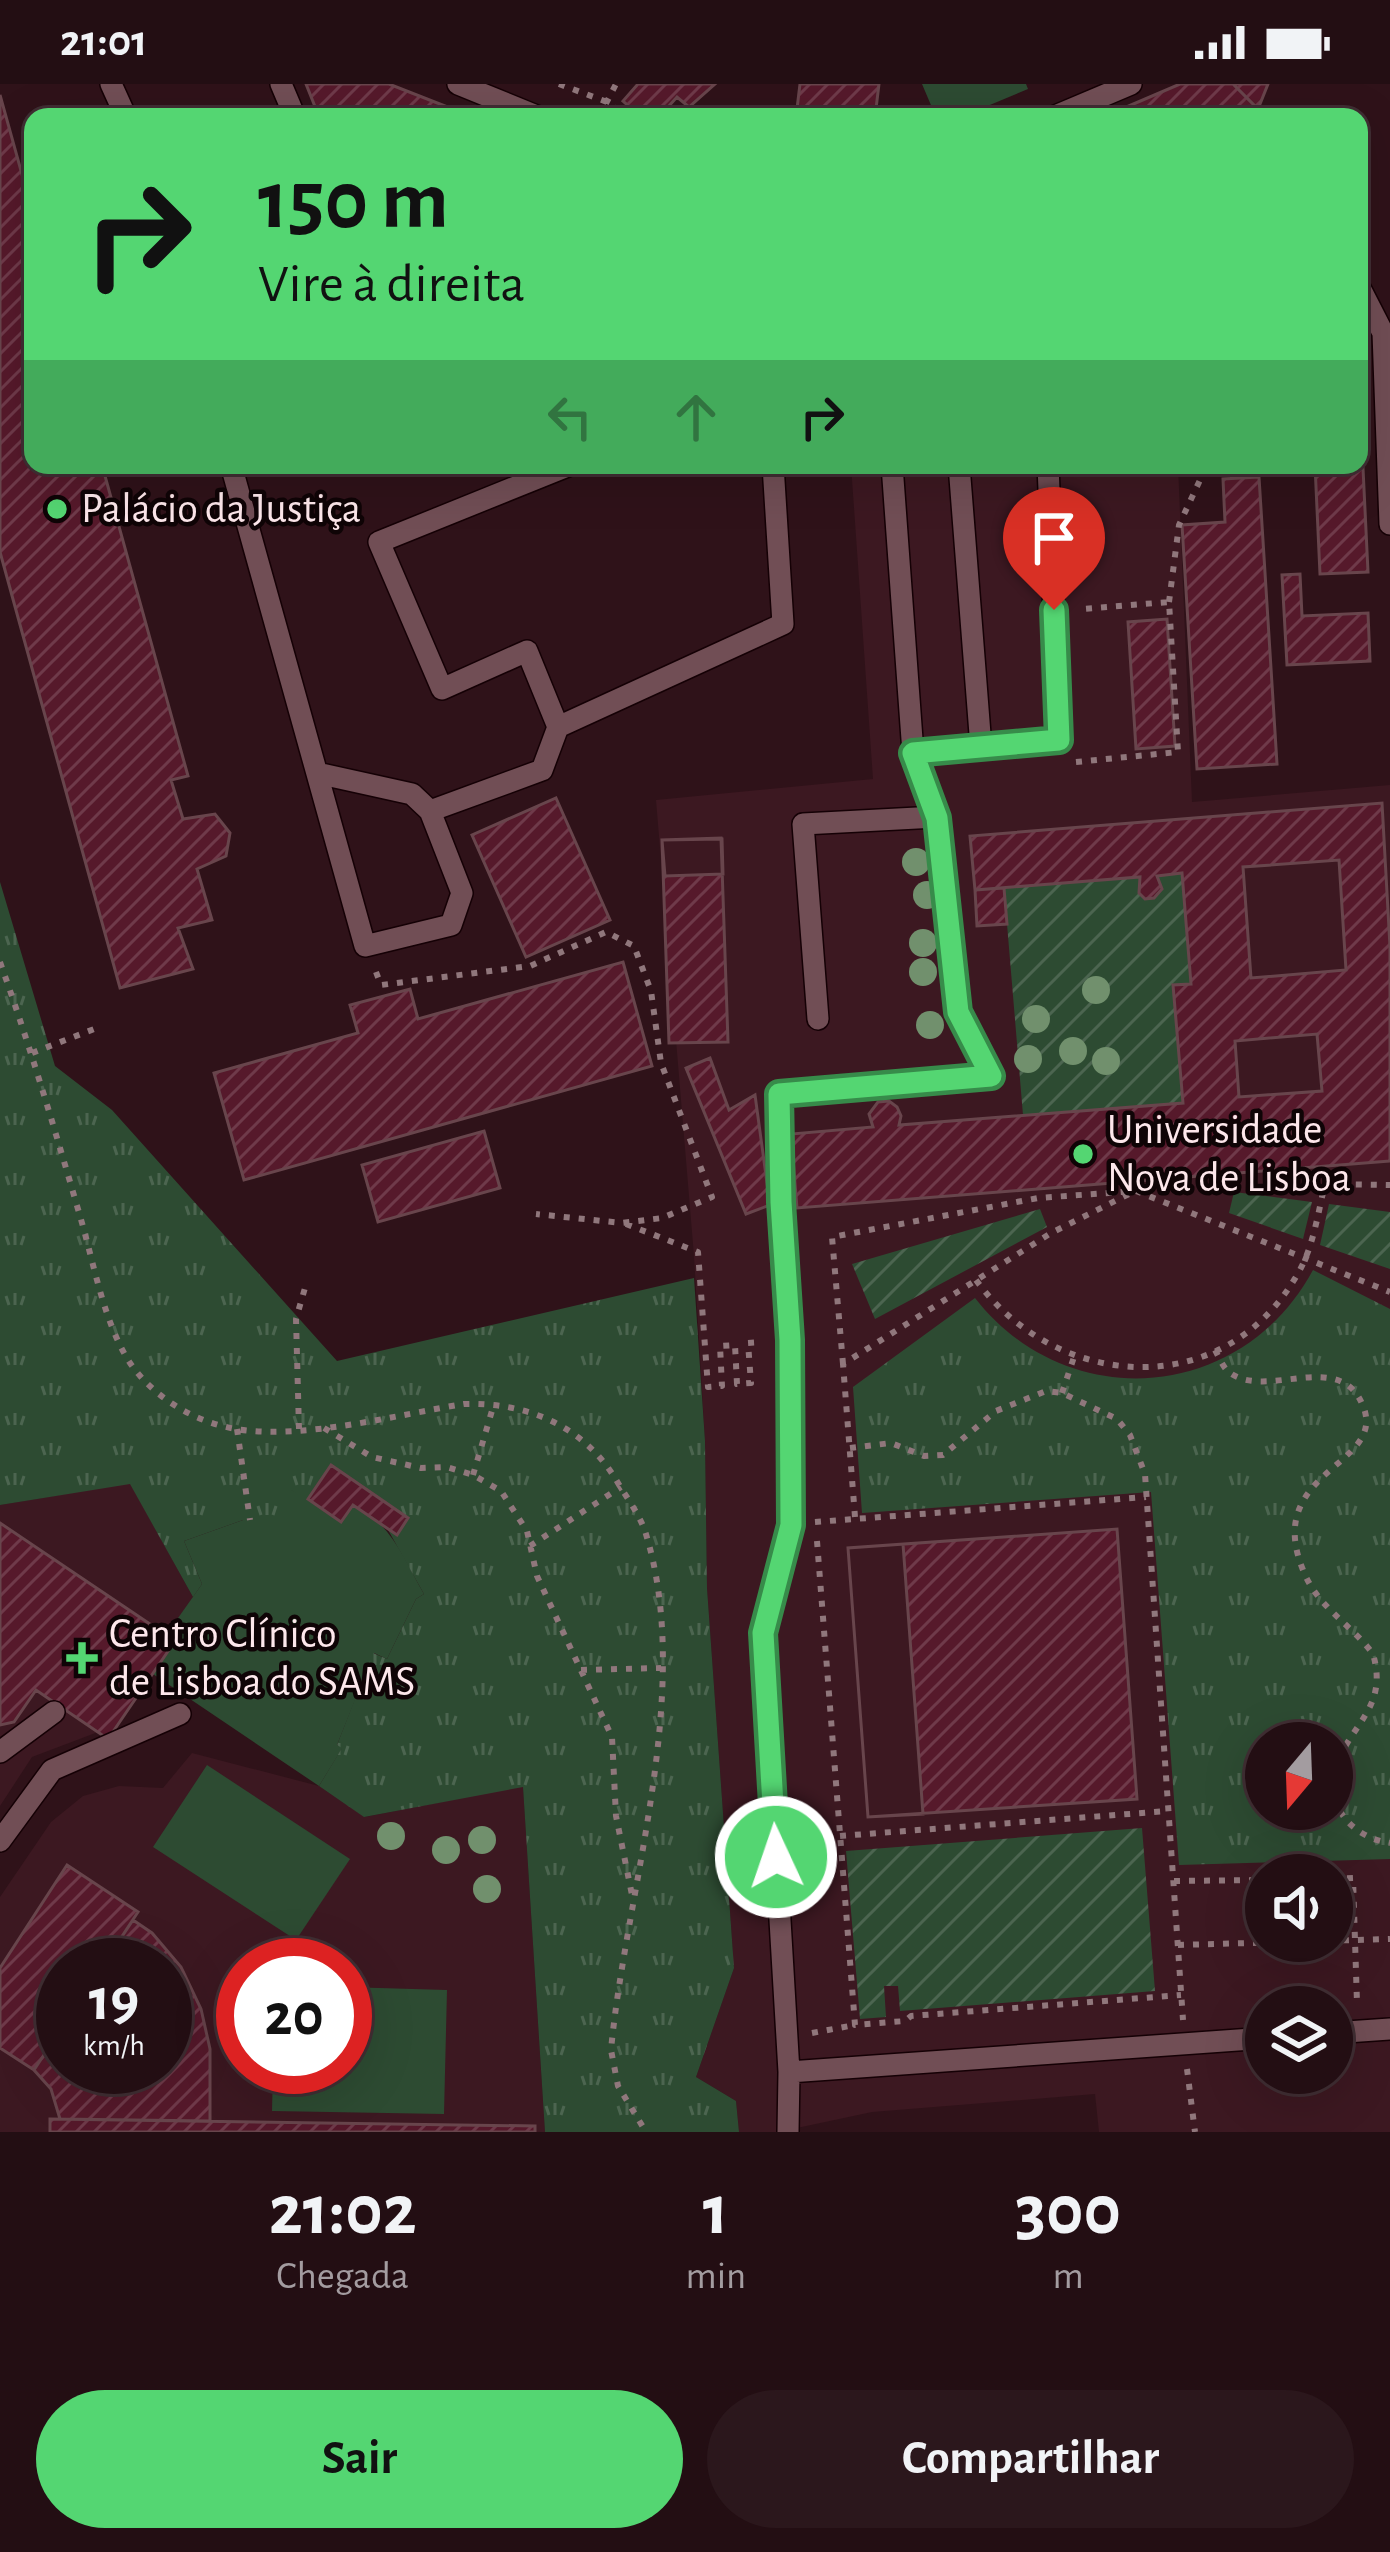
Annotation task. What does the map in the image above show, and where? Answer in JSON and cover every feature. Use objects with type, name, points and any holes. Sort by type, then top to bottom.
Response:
[{"type":"lane","points":[[1074,108],[1131,84]]},
{"type":"lane","points":[[466,85],[518,108]]},
{"type":"lane","points":[[1368,304],[1383,333],[1390,524]]},
{"type":"lane","points":[[234,474],[365,946],[451,925],[462,893],[430,812],[412,794],[317,773]]},
{"type":"lane","points":[[430,812],[542,770],[558,727],[527,651],[442,689],[379,542],[548,474]]},
{"type":"lane","points":[[558,727],[783,623],[774,474]]},
{"type":"lane","points":[[788,2132],[789,2072],[763,1633],[791,1525],[790,1340],[779,1094],[991,1076],[958,1012],[937,818],[913,753],[893,474]]},
{"type":"lane","points":[[960,474],[981,747]]},
{"type":"lane","points":[[913,753],[1059,740],[1048,474]]},
{"type":"lane","points":[[818,1019],[802,824],[937,818]]},
{"type":"lane","points":[[0,1752],[54,1712]]},
{"type":"lane","points":[[0,1841],[52,1770],[180,1714]]},
{"type":"lane","points":[[1353,2031],[1390,2029]]},
{"type":"lane","points":[[789,2072],[1245,2040]]},
{"type":"path","points":[[559,84],[615,108]]},
{"type":"path","points":[[604,108],[616,84]]},
{"type":"path","points":[[1102,760],[1174,749],[1169,602],[1179,525],[1203,474]]},
{"type":"path","points":[[1097,608],[1169,602]]},
{"type":"path","points":[[365,946],[381,985],[530,966],[606,932],[634,946],[652,992],[661,1063],[712,1197],[662,1218],[622,1223],[536,1214]]},
{"type":"path","points":[[0,962],[121,1346],[160,1396],[192,1415],[237,1429],[298,1430],[464,1404],[532,1412],[579,1436],[604,1459],[644,1528],[658,1594],[662,1668],[611,2050],[618,2086],[646,2132]]},
{"type":"path","points":[[32,1054],[94,1029]]},
{"type":"path","points":[[976,1280],[1020,1328],[1074,1357],[1136,1368],[1166,1365],[1216,1350],[1251,1329],[1274,1307],[1307,1256],[1325,1184],[1390,1185]]},
{"type":"path","points":[[843,1364],[1051,1233],[1136,1191]]},
{"type":"path","points":[[856,1517],[832,1237],[1038,1198],[1136,1191],[1390,1292]]},
{"type":"path","points":[[622,1223],[698,1252],[708,1387],[722,1386],[720,1346],[735,1345],[737,1384],[751,1383],[748,1343]]},
{"type":"path","points":[[298,1430],[296,1318],[307,1282]]},
{"type":"path","points":[[1216,1350],[1232,1374],[1253,1380],[1318,1375],[1334,1380],[1362,1402],[1364,1435],[1357,1449],[1322,1473],[1310,1488],[1295,1526],[1296,1547],[1301,1568],[1318,1597],[1373,1654],[1377,1685],[1372,1705],[1336,1766],[1335,1798],[1341,1814],[1361,1834],[1390,1843]]},
{"type":"path","points":[[1062,1393],[1074,1357]]},
{"type":"path","points":[[850,1448],[891,1443],[924,1456],[944,1455],[981,1421],[1011,1402],[1046,1391],[1062,1393],[1117,1419],[1130,1435],[1145,1474],[1184,2044],[1195,2132]]},
{"type":"path","points":[[473,1475],[494,1404]]},
{"type":"path","points":[[322,1426],[373,1457],[421,1468],[447,1467],[501,1491],[526,1531],[536,1576],[612,1737],[616,1816],[634,1904]]},
{"type":"path","points":[[237,1429],[250,1520]]},
{"type":"path","points":[[530,1546],[621,1487]]},
{"type":"path","points":[[1146,1497],[815,1521],[855,2025],[911,2016],[1181,1995]]},
{"type":"path","points":[[581,1670],[662,1668]]},
{"type":"path","points":[[840,1836],[1168,1811]]},
{"type":"path","points":[[1353,1878],[1358,2031]]},
{"type":"path","points":[[1173,1881],[1245,1880]]},
{"type":"path","points":[[1178,1946],[1390,1940]]},
{"type":"shaded area","points":[[852,474],[1178,474],[1192,802],[1390,785],[1390,2132],[1099,2132],[1095,2094],[872,2112],[778,2132],[739,2132],[736,2101],[696,2077],[734,1968],[707,1588],[705,1441],[656,800],[873,779]]},
{"type":"shaded area","name":"Centro Clínico de Lisboa do SAMS","points":[[130,1483],[193,1597],[167,1635],[175,1641],[108,1739],[98,1732],[32,1757],[0,1806],[0,1505]]},
{"type":"shaded area","points":[[192,1753],[319,1786],[365,1817],[523,1786],[545,2132],[0,2132],[0,1897],[51,1822],[83,1796],[119,1786],[163,1788]]},
{"type":"green space","points":[[922,84],[1026,84],[1028,89],[983,108],[932,108]]},
{"type":"green space","points":[[1182,873],[1191,984],[1174,986],[1183,1103],[1023,1115],[1004,888],[1140,877],[1139,893],[1154,898],[1162,889],[1157,876]]},
{"type":"green space","points":[[0,882],[55,1066],[112,1110],[337,1361],[694,1278],[705,1441],[707,1588],[734,1968],[696,2077],[736,2101],[739,2132],[545,2132],[523,1787],[364,1817],[319,1786],[342,1748],[337,1745],[373,1653],[387,1659],[416,1599],[424,1594],[387,1528],[353,1505],[341,1522],[291,1490],[285,1519],[243,1520],[184,1541],[202,1584],[193,1597],[130,1484],[0,1505]]},
{"type":"green space","points":[[1234,1192],[1312,1202],[1303,1239],[1229,1213]]},
{"type":"green space","points":[[1329,1204],[1390,1212],[1390,1269],[1320,1245]]},
{"type":"green space","points":[[1040,1209],[1047,1227],[875,1319],[852,1264]]},
{"type":"green space","points":[[1313,1270],[1390,1309],[1390,1859],[1353,1860],[1353,1854],[1245,1854],[1245,1863],[1179,1865],[1151,1492],[862,1513],[853,1387],[975,1298],[1013,1336],[1057,1362],[1104,1376],[1152,1378],[1199,1368],[1243,1347],[1282,1314]]},
{"type":"green space","points":[[290,1489],[367,1513],[396,1544],[424,1594],[416,1599],[387,1659],[374,1653],[337,1745],[343,1747],[319,1786],[153,1674],[174,1642],[166,1635],[202,1584],[184,1541],[243,1520]]},
{"type":"green space","points":[[207,1765],[350,1859],[293,1938],[153,1847]]},
{"type":"green space","points":[[1142,1828],[1155,1991],[900,2011],[898,1986],[884,1986],[886,2017],[860,2019],[846,1851]]},
{"type":"green space","points":[[372,1988],[447,1990],[444,2114],[272,2111],[272,2094],[372,2094]]},
{"type":"building","points":[[306,84],[389,84],[450,108],[316,108]]},
{"type":"building","points":[[638,84],[715,84],[689,107],[677,97],[667,108],[631,108],[623,101]]},
{"type":"building","points":[[800,84],[879,84],[876,108],[797,108]]},
{"type":"building","points":[[1180,84],[1233,84],[1257,108],[1124,108]]},
{"type":"building","points":[[1233,84],[1268,84],[1257,108]]},
{"type":"building","name":"Palácio da Justiça","points":[[0,95],[24,182],[24,474],[104,474],[188,776],[171,780],[183,819],[215,814],[230,833],[226,856],[197,869],[212,920],[178,928],[193,969],[120,988],[0,552]]},
{"type":"building","points":[[1315,474],[1363,474],[1368,572],[1320,574]]},
{"type":"building","points":[[1259,477],[1277,764],[1197,769],[1182,525],[1225,522],[1223,479]]},
{"type":"building","points":[[1300,574],[1302,616],[1368,613],[1370,661],[1287,665],[1282,575]]},
{"type":"building","points":[[1167,619],[1175,746],[1136,749],[1128,622]]},
{"type":"building","points":[[556,798],[610,920],[526,957],[472,835]]},
{"type":"building","points":[[1382,803],[1390,947],[1390,1161],[797,1208],[791,1134],[873,1127],[869,1114],[878,1102],[889,1101],[897,1107],[899,1125],[1183,1103],[1173,985],[1191,984],[1182,873],[1157,876],[1162,889],[1154,898],[1145,899],[1139,893],[1140,877],[975,890],[970,836]],"holes":[[[1339,860],[1346,970],[1251,978],[1243,867]],[[1317,1034],[1322,1091],[1239,1097],[1235,1041]]]},
{"type":"building","points":[[721,838],[728,1042],[669,1043],[662,840]]},
{"type":"building","points":[[722,839],[723,874],[665,876],[662,840]]},
{"type":"building","points":[[1004,888],[1007,924],[977,926],[975,890]]},
{"type":"building","points":[[623,962],[652,1066],[244,1180],[214,1073],[358,1033],[350,1005],[410,989],[418,1019]]},
{"type":"building","points":[[710,1058],[729,1110],[755,1095],[770,1205],[746,1214],[686,1068]]},
{"type":"building","points":[[484,1131],[500,1188],[378,1222],[362,1165]]},
{"type":"building","points":[[331,1465],[408,1518],[397,1535],[353,1505],[341,1522],[308,1499]]},
{"type":"building","points":[[0,1523],[175,1641],[108,1739],[36,1690],[14,1722],[0,1725]]},
{"type":"building","points":[[1117,1529],[1137,1799],[868,1817],[848,1548]]},
{"type":"building","points":[[903,1544],[923,1814],[868,1817],[848,1548]]},
{"type":"building","points":[[67,1865],[138,1912],[121,1938],[36,1938],[34,2070],[0,2048],[0,1968]]},
{"type":"building","points":[[133,1920],[156,1938],[121,1938]]},
{"type":"building","points":[[192,1990],[210,2049],[210,2121],[60,2119],[52,2094],[192,2094]]},
{"type":"building","points":[[50,2119],[535,2126],[535,2132],[50,2132]]},
{"type":"place","name":"Palácio da Justiça","points":[[57,509]]},
{"type":"place","name":"Universidade Nova de Lisboa","points":[[1083,1154]]},
{"type":"place","name":"Centro Clínico de Lisboa do SAMS","points":[[82,1658]]},
{"type":"route","points":[[776,1857],[763,1633],[791,1525],[790,1340],[779,1094],[991,1076],[958,1012],[937,818],[913,753],[1059,740],[1054,610]]}]
